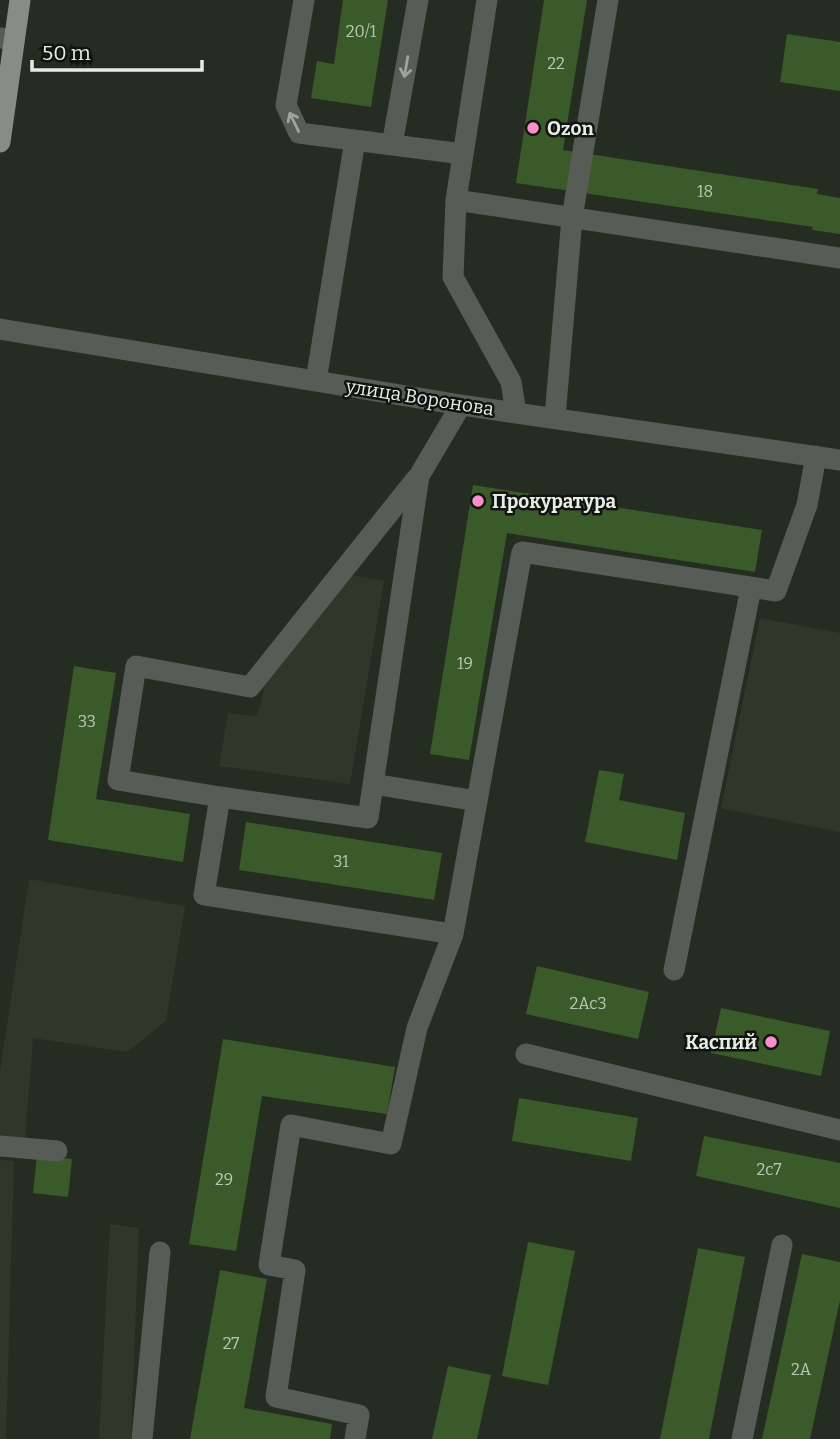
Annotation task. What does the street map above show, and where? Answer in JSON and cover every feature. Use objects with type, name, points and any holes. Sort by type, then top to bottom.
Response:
[{"type":"main road","points":[[0,142],[7,39],[20,0]]},
{"type":"street","points":[[304,0],[286,105],[299,133],[463,154]]},
{"type":"street","points":[[392,145],[418,0]]},
{"type":"street","points":[[487,0],[456,200],[453,277],[511,382],[516,413]]},
{"type":"street","points":[[555,418],[572,218],[608,0]]},
{"type":"street","points":[[316,381],[355,140]]},
{"type":"street","points":[[456,200],[840,258]]},
{"type":"street","name":"улица Воронова","points":[[0,329],[461,405],[840,460]]},
{"type":"street","points":[[419,477],[368,818],[118,780],[136,666],[250,687],[419,477],[461,405]]},
{"type":"street","points":[[355,1439],[359,1415],[276,1397],[295,1270],[269,1265],[291,1125],[391,1144],[417,1028],[453,934],[522,552],[776,591],[807,505],[816,456]]},
{"type":"street","points":[[674,970],[751,588]]},
{"type":"street","points":[[373,784],[477,801]]},
{"type":"street","points":[[220,797],[204,895],[453,934]]},
{"type":"street","points":[[526,1054],[840,1130]]},
{"type":"street","points":[[0,1146],[57,1151]]},
{"type":"street","points":[[742,1439],[782,1245]]},
{"type":"street","points":[[142,1439],[160,1252]]},
{"type":"shaded area","points":[[350,575],[384,581],[350,784],[219,766],[228,713],[257,716],[266,681]]},
{"type":"shaded area","points":[[760,618],[840,633],[840,832],[721,808]]},
{"type":"shaded area","points":[[29,879],[185,906],[166,1021],[127,1052],[33,1038],[25,1141],[0,1139],[0,1071]]},
{"type":"shaded area","points":[[0,1160],[14,1161],[6,1439],[0,1439]]},
{"type":"shaded area","points":[[110,1224],[139,1228],[131,1439],[99,1439]]},
{"type":"building","points":[[343,0],[388,0],[371,107],[311,98],[317,61],[334,64]]},
{"type":"building","points":[[544,0],[587,0],[563,150],[818,189],[817,194],[840,198],[840,234],[812,230],[813,227],[516,183]]},
{"type":"building","points":[[787,34],[840,42],[840,91],[780,82]]},
{"type":"building","points":[[473,485],[762,530],[755,572],[507,533],[469,760],[430,754]]},
{"type":"building","points":[[74,666],[116,673],[96,799],[190,814],[183,862],[48,840]]},
{"type":"building","points":[[599,770],[624,774],[619,800],[685,813],[677,860],[585,842]]},
{"type":"building","points":[[246,822],[442,853],[434,900],[239,870]]},
{"type":"building","points":[[537,966],[649,992],[638,1039],[526,1014]]},
{"type":"building","name":"Каспий","points":[[721,1008],[830,1031],[821,1076],[711,1053]]},
{"type":"building","points":[[223,1039],[395,1067],[387,1114],[262,1096],[236,1251],[189,1244]]},
{"type":"building","points":[[519,1098],[638,1118],[631,1161],[512,1141]]},
{"type":"building","points":[[704,1136],[840,1163],[840,1208],[696,1176]]},
{"type":"building","points":[[37,1155],[72,1159],[68,1197],[33,1193]]},
{"type":"building","points":[[528,1242],[575,1251],[548,1385],[502,1376]]},
{"type":"building","points":[[698,1248],[745,1257],[709,1439],[660,1439]]},
{"type":"building","points":[[802,1254],[840,1262],[840,1300],[810,1439],[762,1439]]},
{"type":"building","points":[[220,1270],[267,1279],[244,1408],[332,1424],[330,1439],[190,1439]]},
{"type":"building","points":[[448,1366],[491,1375],[477,1439],[432,1439]]},
{"type":"place","name":"Ozon","points":[[533,128]]},
{"type":"place","name":"Прокуратура","points":[[478,501]]},
{"type":"place","name":"Каспий","points":[[771,1042]]}]
